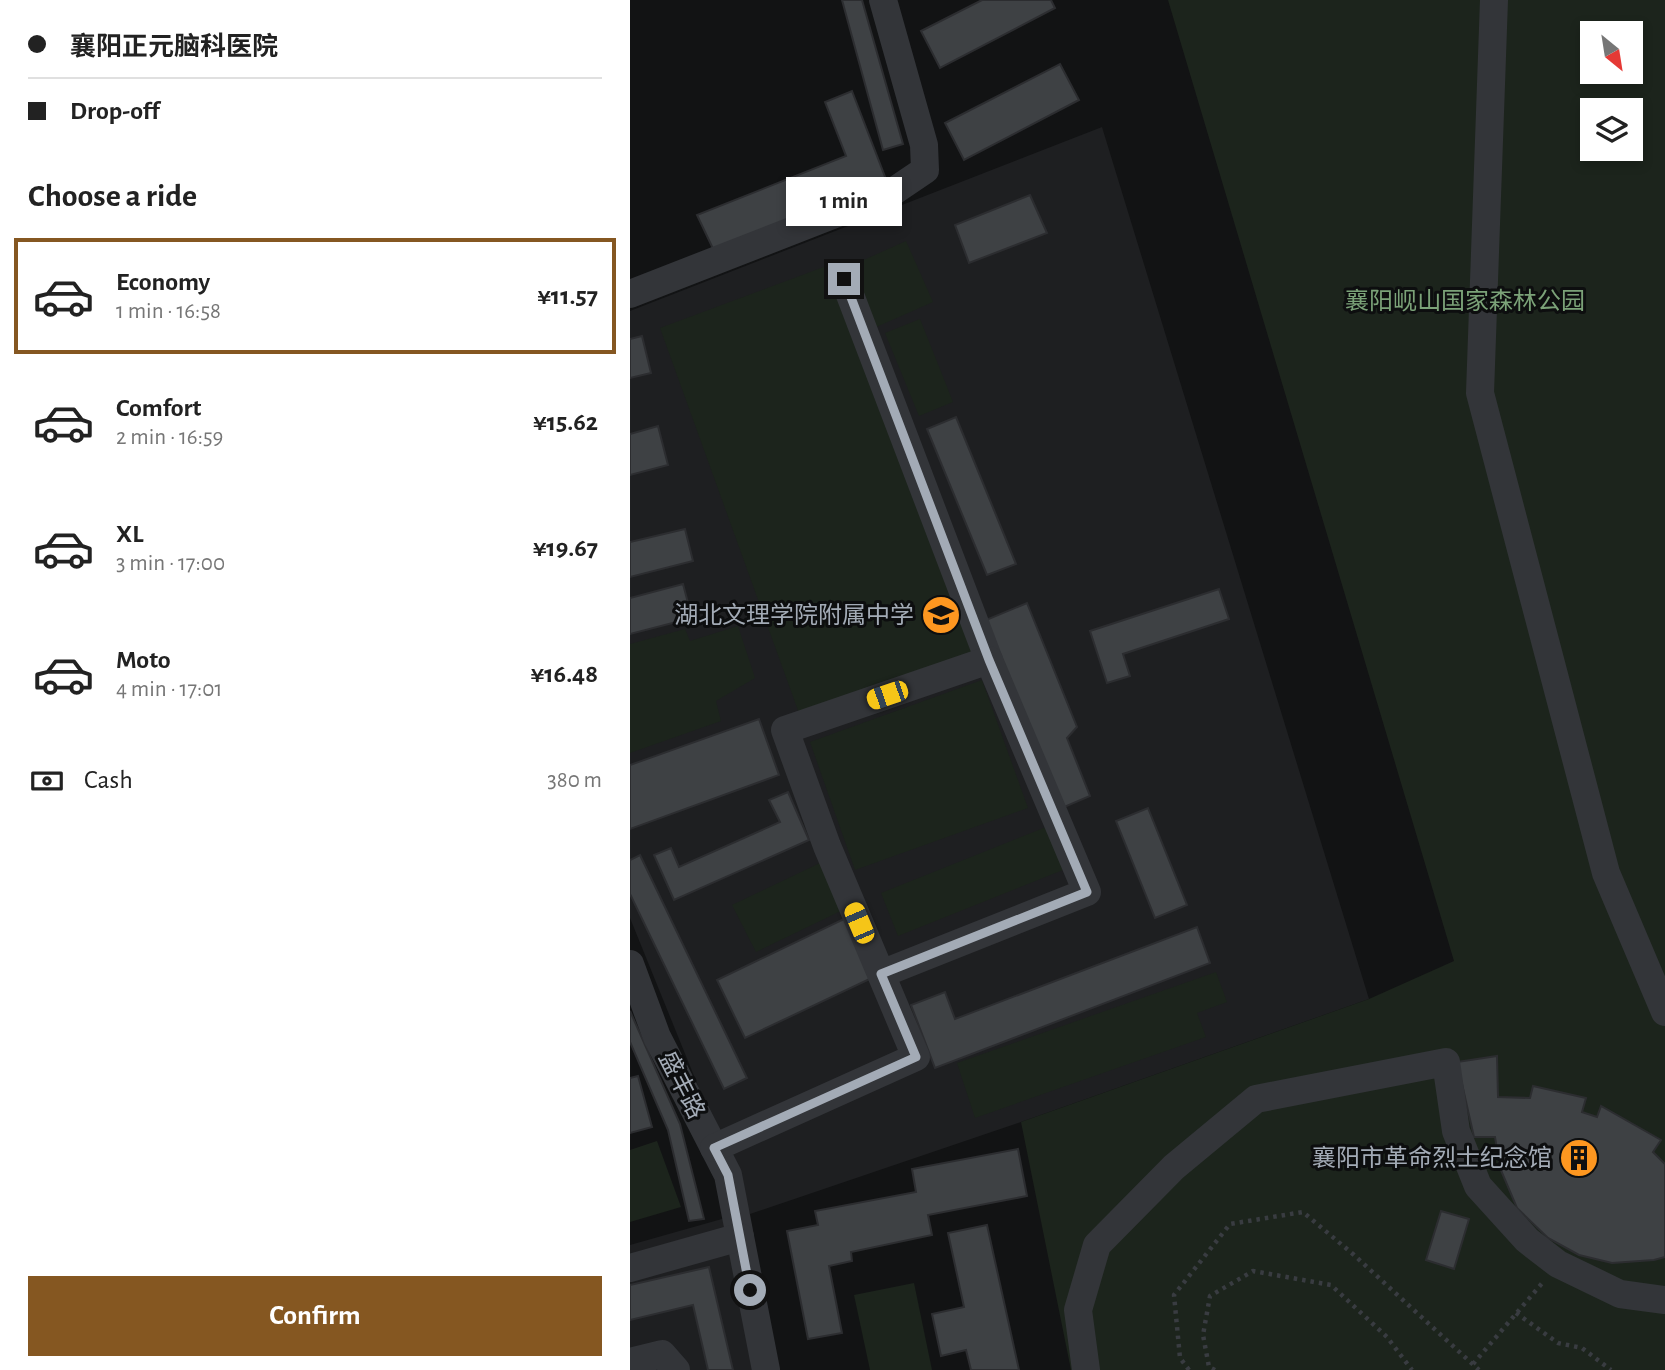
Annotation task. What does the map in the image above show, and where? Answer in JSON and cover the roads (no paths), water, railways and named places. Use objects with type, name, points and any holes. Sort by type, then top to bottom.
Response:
[{"type":"street","points":[[630,294],[894,191],[925,170],[924,145],[883,0]]},
{"type":"street","points":[[1494,0],[1480,393],[1606,873],[1665,1012]]},
{"type":"street","points":[[844,279],[989,660],[1087,892],[881,974]]},
{"type":"street","points":[[714,1148],[916,1057],[827,846],[785,730],[989,660]]},
{"type":"street","name":"盛丰路","points":[[630,964],[657,1037],[728,1175],[766,1370]]},
{"type":"street","points":[[1086,1370],[1078,1310],[1097,1245],[1174,1167],[1256,1099],[1446,1062],[1456,1131],[1478,1186],[1527,1240],[1558,1264],[1620,1294],[1665,1300]]},
{"type":"street","points":[[630,1268],[740,1237]]},
{"type":"street","points":[[630,1362],[662,1354],[676,1370]]},
{"type":"place","name":"湖北文理学院附属中学","points":[[941,615]]},
{"type":"place","name":"襄阳市革命烈士纪念馆","points":[[1579,1158]]},
{"type":"park label","name":"襄阳岘山国家森林公园","points":[[1465,301]]}]
